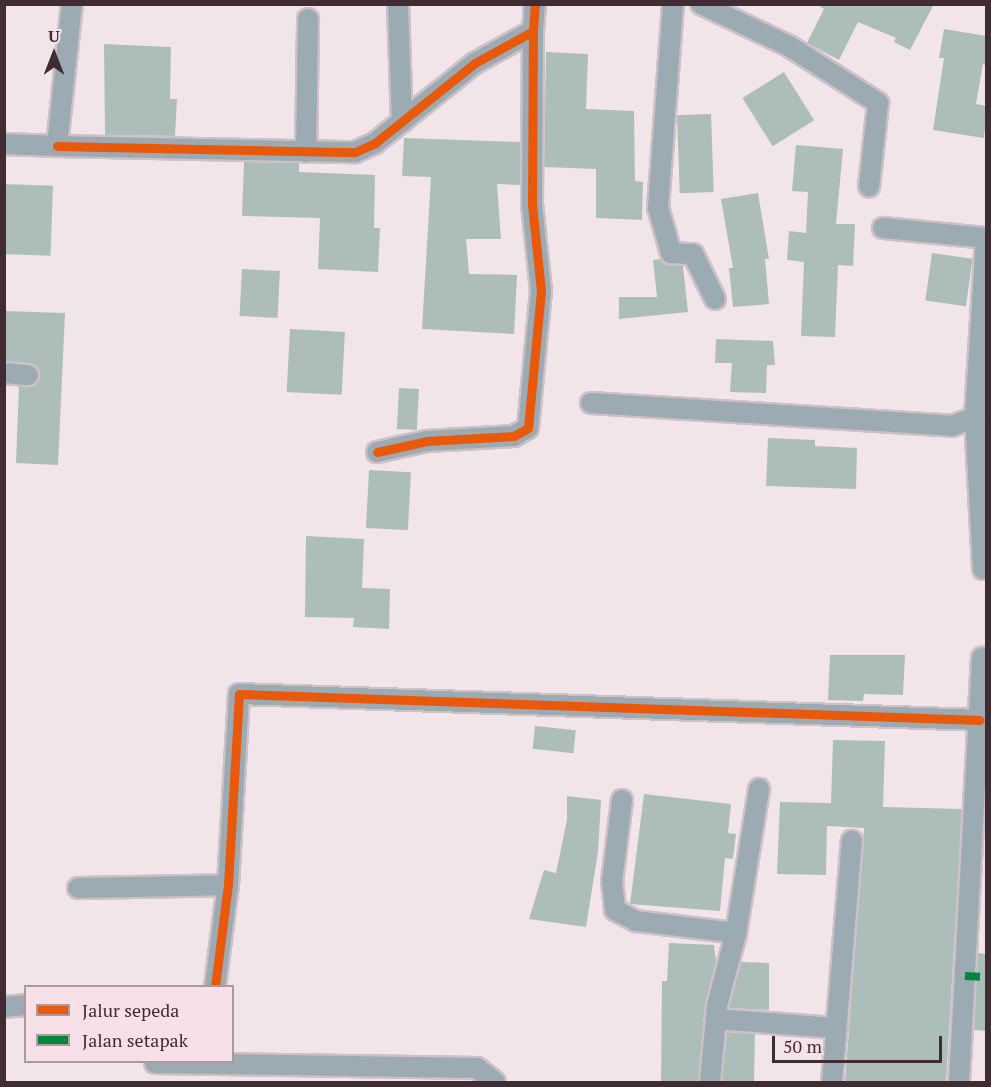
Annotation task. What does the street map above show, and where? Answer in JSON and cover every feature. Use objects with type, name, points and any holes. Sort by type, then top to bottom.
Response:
[{"type":"street","points":[[57,146],[72,4]]},
{"type":"street","points":[[398,4],[402,122]]},
{"type":"street","points":[[377,452],[427,441],[514,436],[528,428],[541,291],[532,204],[535,4]]},
{"type":"street","points":[[673,4],[658,207],[671,253],[693,254],[715,299]]},
{"type":"street","points":[[702,4],[789,46],[878,103],[869,187]]},
{"type":"street","points":[[306,152],[308,19]]},
{"type":"street","points":[[4,144],[355,152],[375,143],[475,63],[533,31]]},
{"type":"street","points":[[883,228],[986,238],[975,417],[983,569]]},
{"type":"street","points":[[4,373],[28,375]]},
{"type":"street","points":[[591,403],[952,426],[975,417]]},
{"type":"street","points":[[959,1083],[982,658]]},
{"type":"street","points":[[215,985],[228,885],[239,694],[980,720]]},
{"type":"street","points":[[710,1083],[716,1019],[724,972],[736,933],[759,789]]},
{"type":"street","points":[[622,800],[612,881],[615,910],[636,921],[736,933]]},
{"type":"street","points":[[832,1083],[852,841]]},
{"type":"street","points":[[78,888],[228,885]]},
{"type":"street","points":[[4,1006],[24,1005]]},
{"type":"street","points":[[716,1019],[835,1028]]},
{"type":"street","points":[[155,1063],[205,1063],[393,1074],[477,1068],[495,1083]]},
{"type":"building","points":[[816,4],[934,4],[910,50],[894,42],[896,38],[858,22],[839,60],[807,43],[824,9]]},
{"type":"building","points":[[944,29],[987,36],[987,65],[983,64],[976,104],[987,106],[984,138],[933,130],[944,58],[939,58]]},
{"type":"building","points":[[104,44],[171,47],[170,99],[177,99],[175,136],[105,135]]},
{"type":"building","points":[[546,52],[588,54],[586,109],[634,111],[635,181],[643,182],[642,220],[596,218],[596,169],[544,167]]},
{"type":"building","points":[[784,72],[814,120],[773,146],[742,98]]},
{"type":"building","points":[[711,114],[714,192],[680,193],[677,115]]},
{"type":"building","points":[[404,138],[520,142],[520,185],[497,184],[501,239],[466,239],[469,274],[517,275],[514,334],[422,329],[431,177],[402,176]]},
{"type":"building","points":[[796,145],[843,149],[836,224],[855,224],[853,266],[838,265],[835,337],[801,336],[804,262],[787,260],[789,231],[806,233],[808,192],[792,191]]},
{"type":"building","points":[[244,162],[299,163],[299,172],[375,175],[374,228],[380,228],[378,272],[318,269],[320,218],[242,216]]},
{"type":"building","points":[[4,184],[53,186],[51,256],[4,254]]},
{"type":"building","points":[[758,193],[769,259],[765,259],[769,304],[733,307],[729,268],[733,268],[721,199]]},
{"type":"building","points":[[932,253],[973,259],[966,306],[925,301]]},
{"type":"building","points":[[661,259],[670,265],[683,266],[688,312],[619,319],[619,297],[657,297],[653,260]]},
{"type":"building","points":[[242,269],[280,271],[277,318],[240,316]]},
{"type":"building","points":[[4,311],[65,313],[58,465],[16,463],[19,386],[34,386],[40,375],[34,365],[4,361]]},
{"type":"building","points":[[290,329],[345,332],[342,395],[287,392]]},
{"type":"building","points":[[716,339],[773,341],[775,365],[767,365],[766,393],[730,392],[732,363],[715,363]]},
{"type":"building","points":[[399,388],[419,389],[417,430],[397,429]]},
{"type":"building","points":[[768,438],[815,440],[815,446],[857,448],[856,489],[766,486]]},
{"type":"building","points":[[369,470],[411,472],[408,530],[366,528]]},
{"type":"building","points":[[306,536],[364,539],[362,588],[390,589],[389,629],[353,627],[354,618],[305,617]]},
{"type":"building","points":[[830,655],[905,655],[903,695],[864,694],[863,701],[828,700]]},
{"type":"building","points":[[535,726],[576,730],[573,753],[533,749]]},
{"type":"building","points":[[833,740],[885,741],[883,807],[962,809],[946,1083],[845,1083],[864,828],[827,826],[826,875],[777,874],[780,802],[831,803]]},
{"type":"building","points":[[644,794],[731,804],[728,833],[736,834],[733,859],[725,858],[720,911],[630,904]]},
{"type":"building","points":[[567,796],[601,800],[598,852],[586,927],[529,919],[544,870],[556,873],[567,820]]},
{"type":"building","points":[[669,943],[714,945],[716,962],[705,1005],[698,1083],[661,1083],[662,981],[667,981]]},
{"type":"building","points":[[978,953],[987,954],[987,1031],[974,1030]]},
{"type":"building","points":[[741,962],[769,963],[769,1010],[729,1008]]},
{"type":"building","points":[[727,1032],[755,1034],[754,1082],[722,1081]]},
{"type":"marked path","points":[[965,976],[986,977]]},
{"type":"cycle path","points":[[57,146],[355,152],[375,143],[475,63],[533,31],[535,4]]},
{"type":"cycle path","points":[[377,452],[427,441],[514,436],[528,428],[541,291],[532,204],[533,31]]},
{"type":"cycle path","points":[[215,985],[228,885],[239,694],[980,720]]}]
